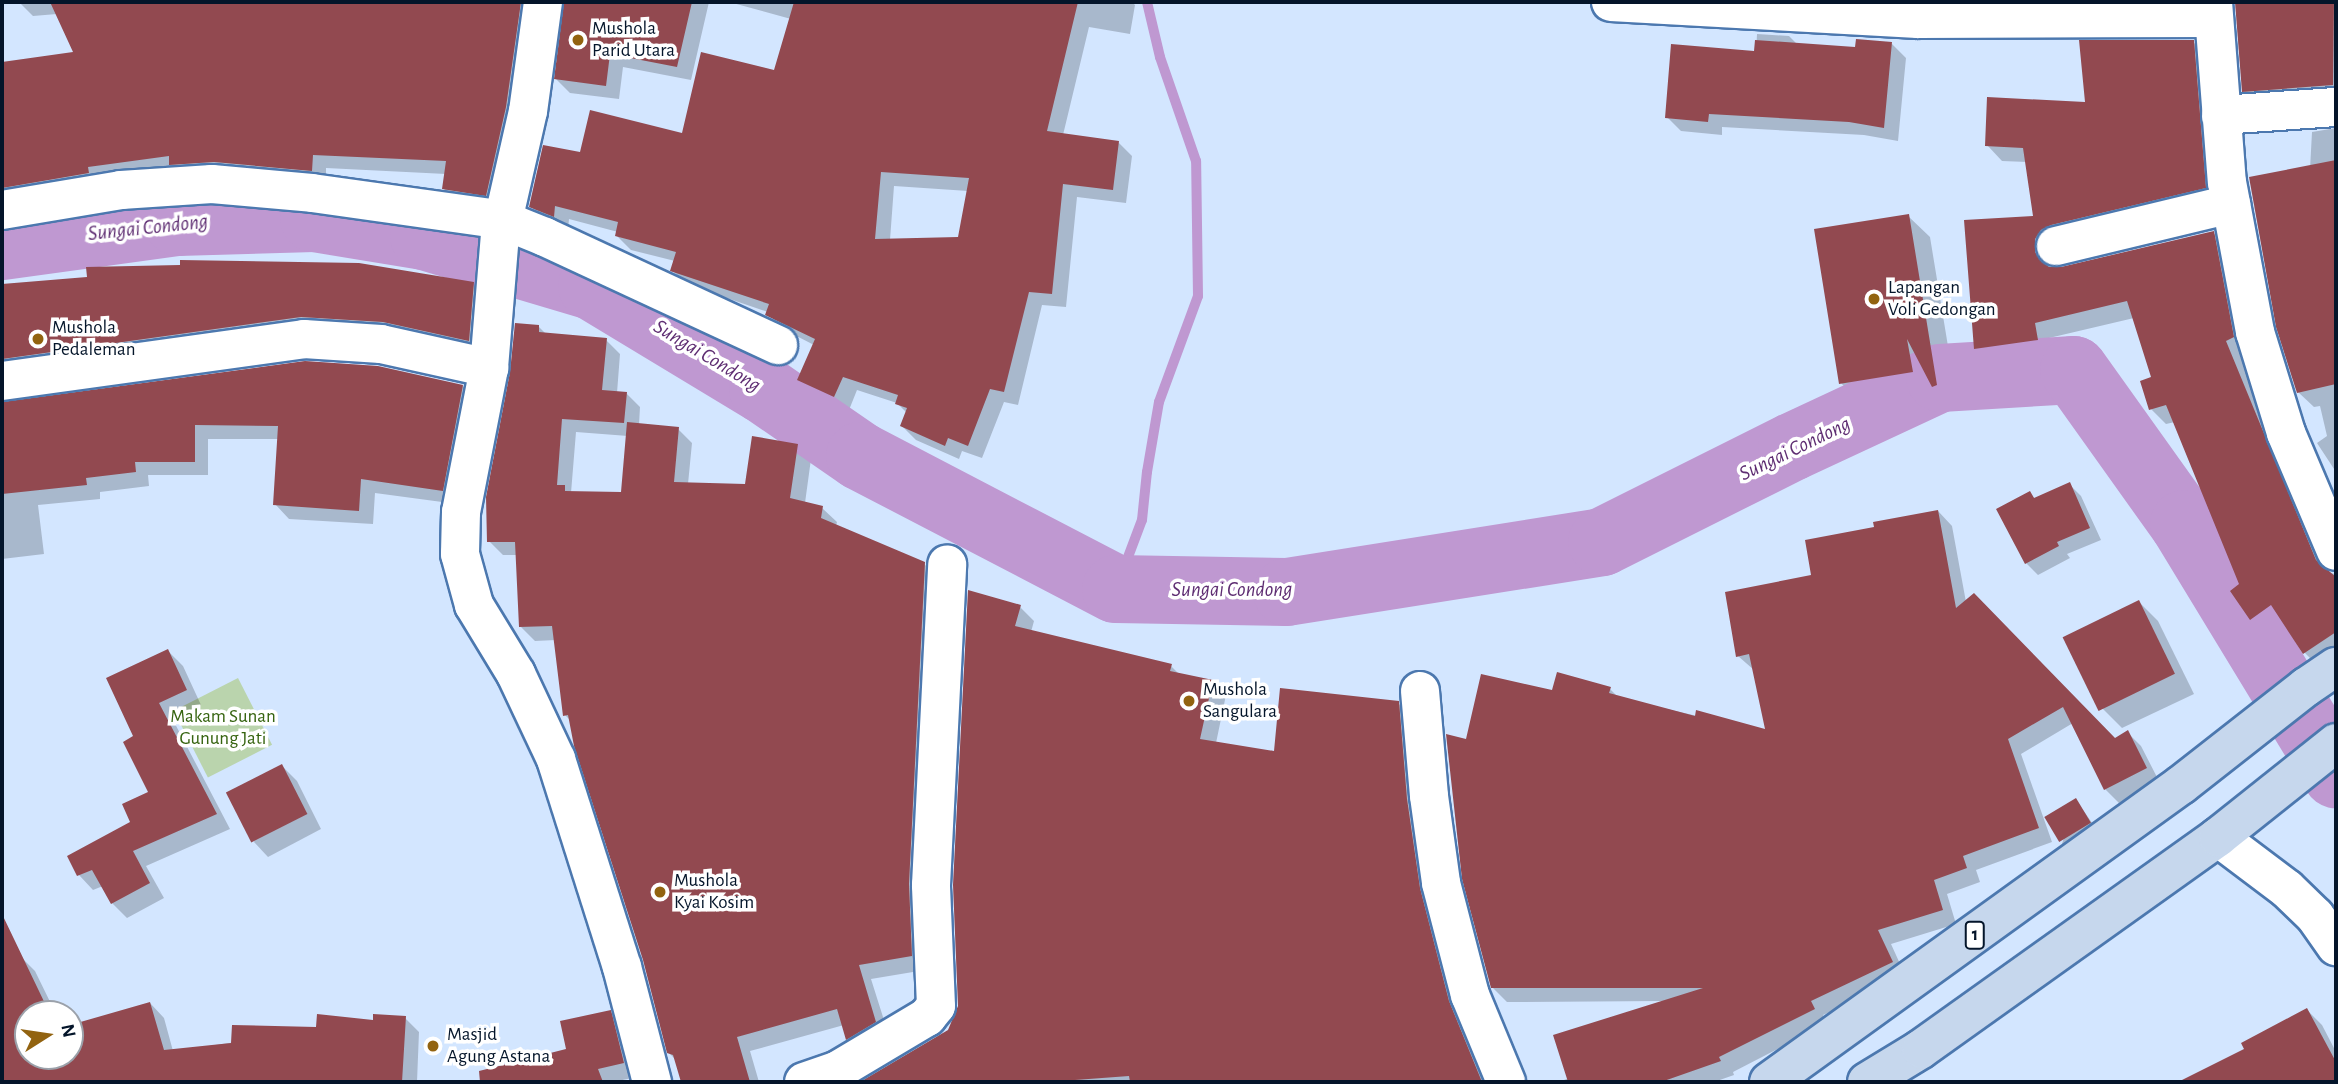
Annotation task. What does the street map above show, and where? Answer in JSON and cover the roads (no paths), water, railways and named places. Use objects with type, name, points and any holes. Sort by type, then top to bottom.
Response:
[{"type":"highway","name":"1","points":[[1769,1082],[2181,786],[2321,677]]},
{"type":"highway","points":[[1867,1082],[1921,1049],[2220,836],[2336,743]]},
{"type":"street","points":[[543,2],[528,111],[501,227],[489,368],[461,512],[459,538],[462,568],[474,605],[516,674],[556,760],[622,967],[652,1082]]},
{"type":"street","points":[[1611,2],[1918,19],[2213,10],[2231,204],[2255,332],[2286,433],[2336,551]]},
{"type":"street","points":[[2221,115],[2336,107]]},
{"type":"street","points":[[2,210],[121,190],[212,184],[312,193],[501,227],[778,345]]},
{"type":"street","points":[[2056,246],[2231,204]]},
{"type":"street","points":[[2,381],[304,339],[381,344],[489,368]]},
{"type":"street","points":[[804,1082],[838,1070],[927,1017],[936,1006],[931,884],[947,564]]},
{"type":"street","points":[[1420,691],[1441,883],[1470,995],[1506,1082]]},
{"type":"street","points":[[2220,836],[2287,889],[2315,916],[2336,946]]},
{"type":"waterway","points":[[1116,589],[1142,520],[1159,402],[1198,296],[1196,161],[1160,57],[1147,2]]},
{"type":"waterway","name":"Sungai Condong","points":[[2,246],[178,222],[314,218],[424,236],[592,286],[763,389],[860,456],[1116,589],[1287,592],[1602,542],[1792,447],[1940,378],[2074,370],[2184,524],[2336,774]]},
{"type":"place","name":"Mushola Parid Utara","points":[[578,40]]},
{"type":"place","name":"Lapangan Voli Gedongan","points":[[1874,299]]},
{"type":"place","name":"Mushola Pedaleman","points":[[38,339]]},
{"type":"place","name":"Mushola Sangulara","points":[[1189,701]]},
{"type":"place","name":"Mushola Kyai Kosim","points":[[660,892]]},
{"type":"place","name":"Masjid Agung Astana","points":[[433,1046]]},
{"type":"park label","name":"Makam Sunan Gunung Jati","points":[[223,728]]}]
